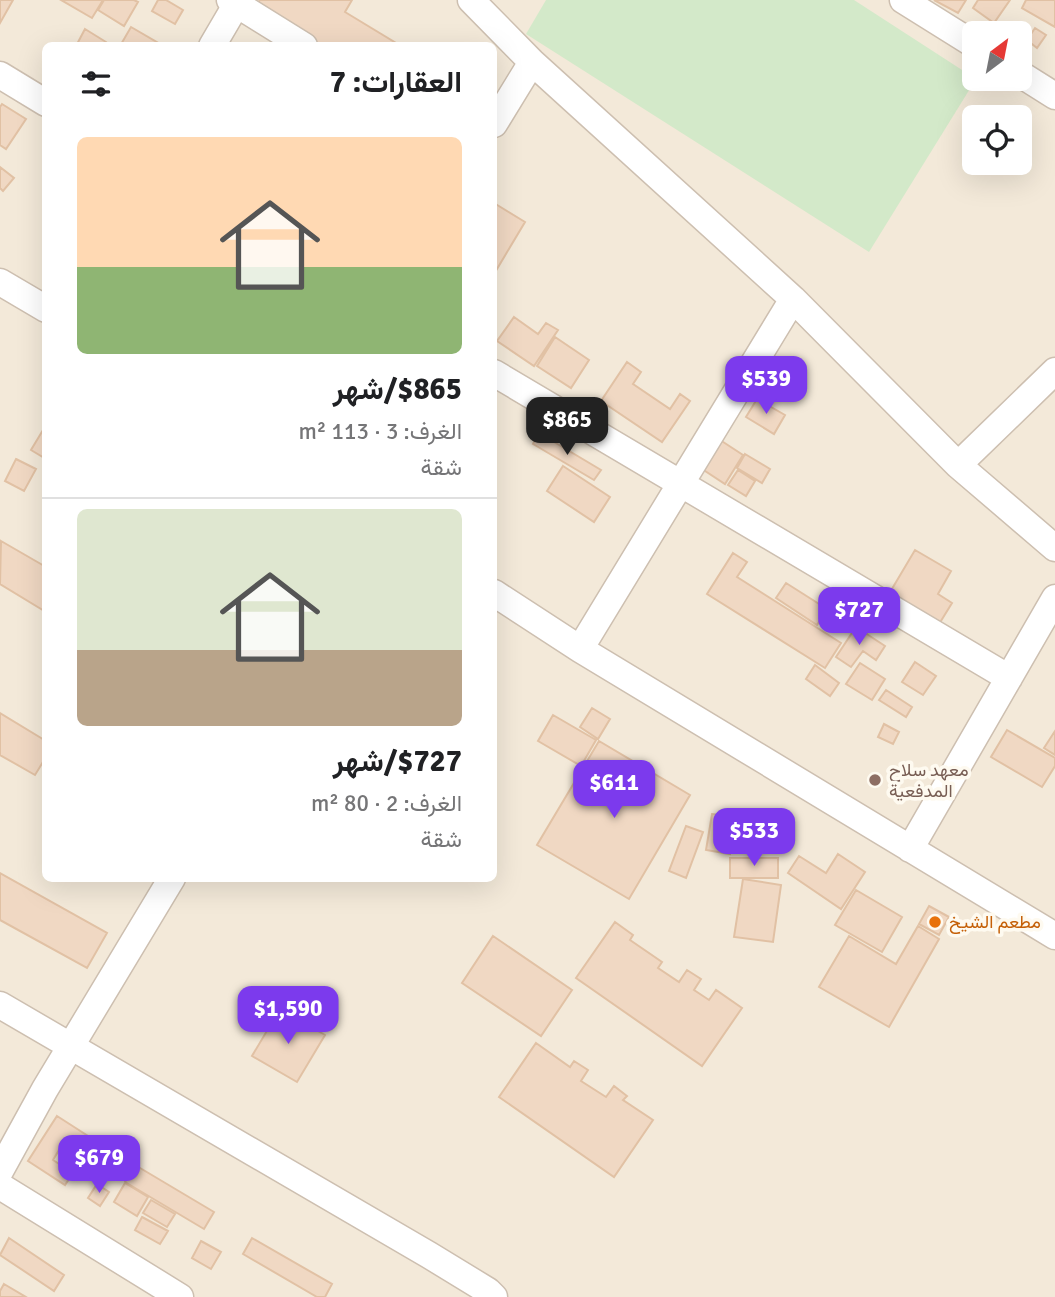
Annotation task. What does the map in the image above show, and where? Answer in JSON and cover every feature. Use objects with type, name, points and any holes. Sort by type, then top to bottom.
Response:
[{"type":"street","points":[[903,0],[962,37]]},
{"type":"street","points":[[214,42],[235,1],[298,42]]},
{"type":"street","points":[[476,2],[532,62],[793,299],[958,465],[1055,548]]},
{"type":"street","points":[[497,119],[532,62]]},
{"type":"street","points":[[0,75],[42,101]]},
{"type":"street","points":[[1032,82],[1055,96]]},
{"type":"street","points":[[0,282],[42,307]]},
{"type":"street","points":[[580,649],[793,299]]},
{"type":"street","points":[[958,465],[1055,370]]},
{"type":"street","points":[[497,375],[1009,678]]},
{"type":"street","points":[[497,595],[580,649],[1055,936]]},
{"type":"street","points":[[910,849],[1055,598]]},
{"type":"street","points":[[0,1171],[170,882]]},
{"type":"street","points":[[0,1005],[441,1262],[494,1297]]},
{"type":"street","points":[[0,1186],[180,1297]]},
{"type":"shaded area","points":[[0,0],[1055,0],[1055,1297],[0,1297]]},
{"type":"green space","points":[[546,0],[854,0],[962,70],[962,91],[969,91],[869,252],[526,34]]},
{"type":"building","points":[[0,0],[13,0],[0,23]]},
{"type":"building","points":[[61,0],[103,0],[92,18]]},
{"type":"building","points":[[104,0],[138,2],[124,26],[98,10]]},
{"type":"building","points":[[158,0],[166,0],[183,10],[175,24],[152,11]]},
{"type":"building","points":[[260,0],[352,0],[345,12],[394,42],[306,42],[255,7]]},
{"type":"building","points":[[934,0],[966,0],[958,13]]},
{"type":"building","points":[[978,0],[1010,0],[995,21],[991,21],[973,8]]},
{"type":"building","points":[[1026,0],[1055,0],[1055,27],[1022,8]]},
{"type":"building","points":[[131,27],[157,42],[122,42]]},
{"type":"building","points":[[1035,28],[1046,35],[1037,48],[1032,44],[1032,32]]},
{"type":"building","points":[[85,29],[106,42],[78,42]]},
{"type":"building","points":[[2,104],[26,119],[6,149],[0,145]]},
{"type":"building","points":[[0,167],[14,178],[3,191],[0,188]]},
{"type":"building","points":[[497,205],[525,222],[497,269]]},
{"type":"building","points":[[514,317],[538,334],[546,323],[558,330],[534,366],[497,341]]},
{"type":"building","points":[[555,337],[589,360],[571,388],[537,366]]},
{"type":"building","points":[[627,362],[641,372],[633,384],[670,409],[680,394],[690,401],[662,442],[601,401]]},
{"type":"building","points":[[757,399],[785,415],[774,434],[746,417]]},
{"type":"building","points":[[42,432],[42,457],[31,450]]},
{"type":"building","points":[[539,433],[601,470],[594,480],[533,444]]},
{"type":"building","points":[[714,436],[743,455],[725,484],[696,465]]},
{"type":"building","points":[[745,454],[770,469],[762,483],[737,468]]},
{"type":"building","points":[[16,459],[36,469],[24,491],[5,481]]},
{"type":"building","points":[[563,466],[610,497],[594,522],[547,491]]},
{"type":"building","points":[[738,470],[755,481],[746,496],[728,485]]},
{"type":"building","points":[[1,541],[42,565],[42,610],[0,584]]},
{"type":"building","points":[[915,550],[951,571],[938,594],[952,603],[936,629],[886,599]]},
{"type":"building","points":[[733,553],[747,562],[737,577],[841,643],[825,668],[707,594]]},
{"type":"building","points":[[786,583],[827,609],[817,625],[776,598]]},
{"type":"building","points":[[856,627],[885,646],[876,660],[863,651],[851,667],[836,657]]},
{"type":"building","points":[[915,662],[936,676],[923,695],[902,682]]},
{"type":"building","points":[[860,663],[885,679],[872,700],[846,684]]},
{"type":"building","points":[[815,665],[839,683],[830,696],[806,679]]},
{"type":"building","points":[[886,690],[912,707],[906,717],[879,700]]},
{"type":"building","points":[[592,708],[610,719],[598,739],[580,727]]},
{"type":"building","points":[[0,713],[42,739],[42,764],[35,775],[0,755]]},
{"type":"building","points":[[553,715],[596,740],[581,766],[538,741]]},
{"type":"building","points":[[884,724],[899,732],[893,744],[878,737]]},
{"type":"building","points":[[1007,730],[1055,758],[1055,766],[1042,787],[991,757]]},
{"type":"building","points":[[1055,731],[1055,755],[1044,748]]},
{"type":"building","points":[[599,741],[690,795],[629,899],[537,845]]},
{"type":"building","points":[[712,814],[736,817],[730,854],[706,850]]},
{"type":"building","points":[[686,826],[703,832],[686,878],[669,871]]},
{"type":"building","points":[[838,854],[865,872],[841,909],[788,873],[799,856],[826,873]]},
{"type":"building","points":[[730,858],[778,858],[778,878],[730,878]]},
{"type":"building","points":[[0,873],[107,933],[87,968],[0,920]]},
{"type":"building","points":[[743,879],[781,885],[773,942],[734,937]]},
{"type":"building","points":[[856,890],[902,917],[882,952],[835,925]]},
{"type":"building","points":[[929,906],[949,917],[939,935],[919,924]]},
{"type":"building","points":[[615,922],[633,935],[630,940],[662,962],[658,968],[679,982],[687,970],[701,979],[694,990],[709,1000],[716,990],[742,1008],[702,1066],[576,978]]},
{"type":"building","points":[[918,926],[939,939],[889,1027],[819,987],[849,936],[896,964]]},
{"type":"building","points":[[493,936],[572,990],[541,1036],[462,983]]},
{"type":"building","points":[[280,1009],[325,1035],[297,1082],[252,1056]]},
{"type":"building","points":[[536,1043],[570,1067],[574,1061],[588,1070],[581,1081],[606,1097],[614,1086],[627,1096],[623,1100],[653,1120],[614,1177],[499,1097]]},
{"type":"building","points":[[57,1116],[99,1143],[87,1161],[62,1145],[53,1160],[73,1173],[65,1185],[28,1161]]},
{"type":"building","points":[[135,1165],[214,1212],[204,1229],[125,1182]]},
{"type":"building","points":[[125,1183],[148,1197],[137,1216],[114,1202]]},
{"type":"building","points":[[97,1184],[109,1192],[100,1206],[88,1198]]},
{"type":"building","points":[[151,1200],[175,1214],[167,1227],[143,1213]]},
{"type":"building","points":[[142,1217],[168,1231],[160,1244],[135,1230]]},
{"type":"building","points":[[9,1238],[64,1275],[54,1291],[0,1255]]},
{"type":"building","points":[[252,1238],[332,1284],[325,1297],[317,1297],[243,1254]]},
{"type":"building","points":[[201,1241],[221,1252],[211,1269],[192,1258]]},
{"type":"building","points":[[4,1284],[26,1297],[0,1297]]},
{"type":"place","name":"معهد سلاح المدفعية","points":[[875,780]]},
{"type":"place","name":"مطعم الشيخ","points":[[935,922]]}]
